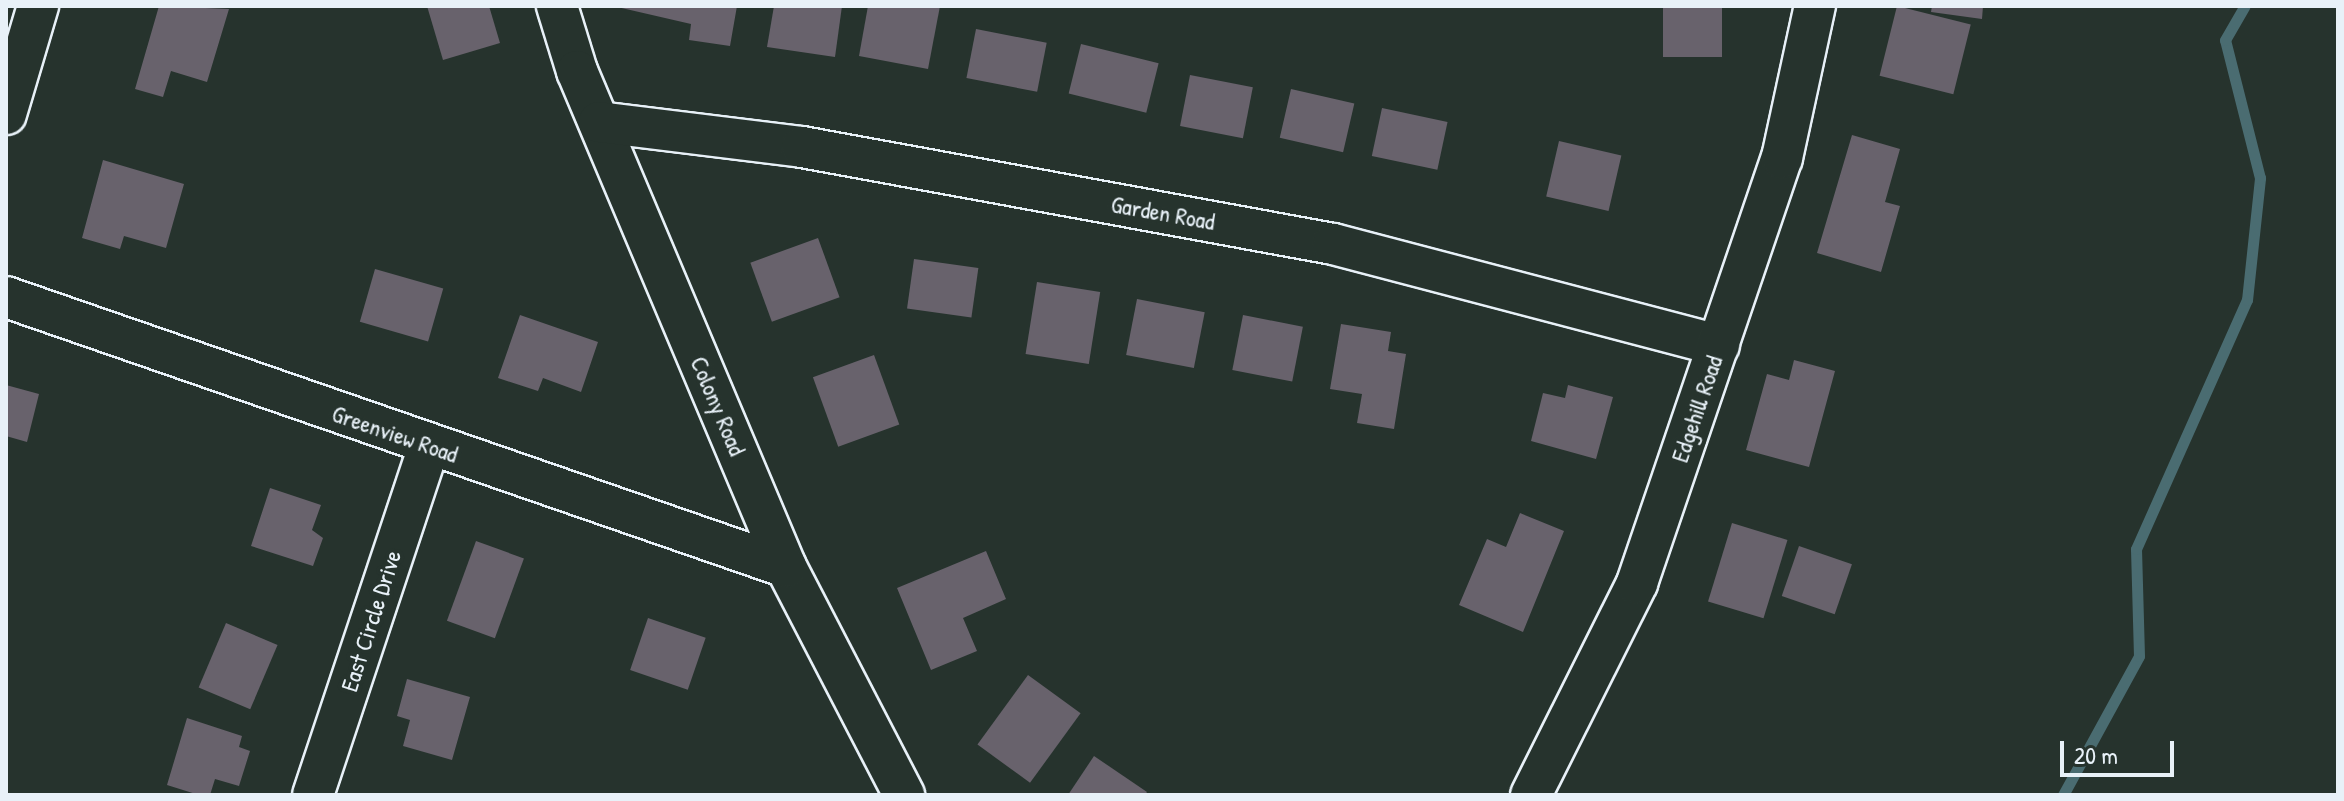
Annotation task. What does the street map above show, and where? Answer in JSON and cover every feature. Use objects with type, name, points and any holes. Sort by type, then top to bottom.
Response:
[{"type":"street","points":[[6,114],[38,6]]},
{"type":"street","name":"Colony Road","points":[[557,6],[599,122],[786,567],[904,795]]},
{"type":"street","name":"Edgehill Road","points":[[1531,795],[1637,583],[1782,158],[1815,6]]},
{"type":"street","name":"Garden Road","points":[[599,122],[802,147],[1333,244],[1719,345]]},
{"type":"street","name":"Greenview Road","points":[[6,297],[429,447],[717,537],[786,567]]},
{"type":"street","name":"East Circle Drive","points":[[313,795],[429,447]]},
{"type":"building","points":[[159,6],[229,9],[207,82],[171,71],[163,97],[135,89]]},
{"type":"building","points":[[427,6],[489,6],[500,43],[443,60]]},
{"type":"building","points":[[613,6],[737,6],[730,46],[689,40],[691,24]]},
{"type":"building","points":[[774,6],[842,6],[835,57],[767,47]]},
{"type":"building","points":[[868,6],[940,6],[928,69],[859,56]]},
{"type":"building","points":[[1663,6],[1722,6],[1722,57],[1663,57]]},
{"type":"building","points":[[1897,6],[1971,24],[1953,94],[1880,76]]},
{"type":"building","points":[[1932,6],[1983,6],[1982,19],[1931,12]]},
{"type":"building","points":[[976,29],[1047,43],[1037,92],[966,78]]},
{"type":"building","points":[[1081,44],[1159,63],[1146,113],[1069,93]]},
{"type":"building","points":[[1190,75],[1253,87],[1243,138],[1180,126]]},
{"type":"building","points":[[1291,89],[1354,104],[1343,152],[1280,138]]},
{"type":"building","points":[[1382,108],[1448,122],[1437,170],[1372,156]]},
{"type":"building","points":[[1852,135],[1900,149],[1885,202],[1900,206],[1881,272],[1817,253]]},
{"type":"building","points":[[1559,141],[1621,155],[1609,211],[1546,197]]},
{"type":"building","points":[[103,160],[184,184],[166,248],[124,236],[120,249],[82,238]]},
{"type":"building","points":[[818,238],[840,297],[772,322],[750,263]]},
{"type":"building","points":[[914,259],[978,268],[971,318],[907,309]]},
{"type":"building","points":[[375,269],[443,289],[428,341],[360,322]]},
{"type":"building","points":[[1037,282],[1100,292],[1089,364],[1026,354]]},
{"type":"building","points":[[1137,299],[1205,312],[1194,368],[1126,355]]},
{"type":"building","points":[[520,315],[598,342],[581,392],[543,378],[538,391],[498,378]]},
{"type":"building","points":[[1243,315],[1303,327],[1292,382],[1232,370]]},
{"type":"building","points":[[1341,324],[1391,332],[1388,351],[1406,354],[1394,429],[1357,423],[1362,394],[1330,389]]},
{"type":"building","points":[[874,355],[899,425],[838,447],[813,377]]},
{"type":"building","points":[[1794,360],[1835,371],[1809,467],[1746,450],[1767,374],[1789,380]]},
{"type":"building","points":[[6,385],[39,394],[27,442],[6,436]]},
{"type":"building","points":[[1568,385],[1613,397],[1596,459],[1531,441],[1543,393],[1565,398]]},
{"type":"building","points":[[270,488],[321,505],[312,530],[323,538],[313,566],[251,546]]},
{"type":"building","points":[[1520,513],[1564,531],[1523,632],[1459,605],[1487,539],[1506,547]]},
{"type":"building","points":[[1732,523],[1787,540],[1763,618],[1708,601]]},
{"type":"building","points":[[476,541],[524,558],[495,638],[447,621]]},
{"type":"building","points":[[1799,546],[1852,564],[1835,614],[1782,596]]},
{"type":"building","points":[[986,551],[1006,599],[963,618],[977,651],[931,670],[897,588]]},
{"type":"building","points":[[648,618],[706,638],[688,690],[630,670]]},
{"type":"building","points":[[226,623],[278,645],[250,709],[199,687]]},
{"type":"building","points":[[1028,675],[1081,713],[1030,783],[977,745]]},
{"type":"building","points":[[407,679],[470,697],[452,760],[403,746],[410,720],[397,716]]},
{"type":"building","points":[[187,718],[242,736],[239,747],[250,751],[239,786],[215,779],[210,795],[199,795],[167,785]]},
{"type":"building","points":[[1094,756],[1147,792],[1145,795],[1068,795]]},
{"type":"waterway","points":[[2063,795],[2139,656],[2136,549],[2247,300],[2260,178],[2225,40],[2245,6]]}]
